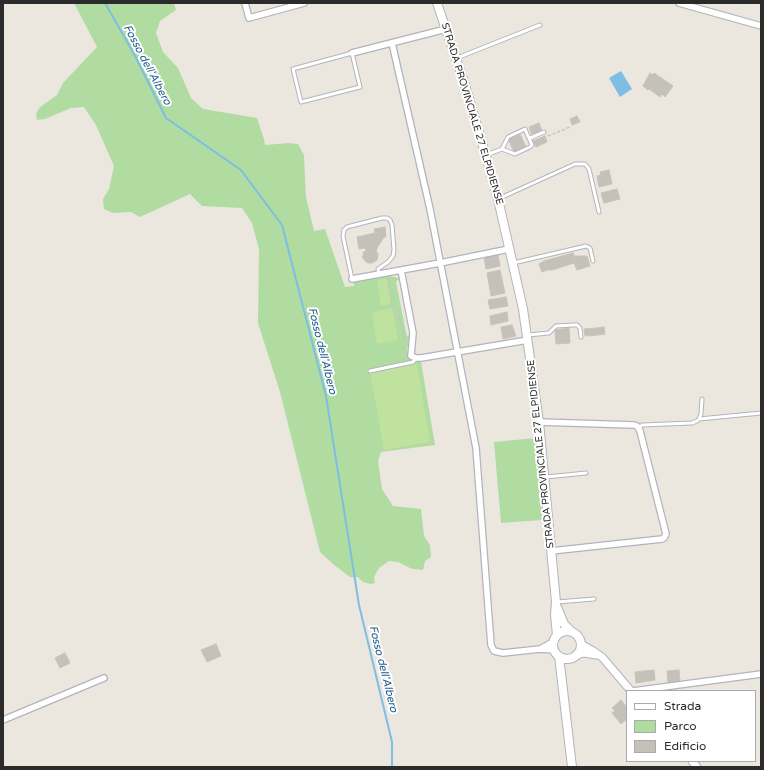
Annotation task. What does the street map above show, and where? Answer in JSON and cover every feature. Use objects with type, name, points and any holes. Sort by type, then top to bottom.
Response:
[{"type":"main road","name":"STRADA PROVINCIALE 27 ELPIDIENSE","points":[[438,4],[486,155],[513,263],[528,337],[539,422],[556,602],[559,614],[564,624],[578,636],[581,644]]},
{"type":"main road","name":"STRADA PROVINCIALE 27 ELPIDIENSE","points":[[556,602],[556,646],[561,672],[572,767]]},
{"type":"main road","points":[[572,632],[564,631],[556,646],[566,659],[574,657]]},
{"type":"main road","points":[[561,672],[565,664],[579,651],[581,644]]},
{"type":"street","points":[[245,3],[249,18],[304,3]]},
{"type":"street","points":[[679,3],[761,26]]},
{"type":"street","points":[[352,54],[446,29]]},
{"type":"street","points":[[392,43],[416,142],[476,448],[492,649],[503,653],[556,646]]},
{"type":"street","points":[[352,279],[440,263],[509,248]]},
{"type":"street","points":[[401,270],[414,341],[411,356],[416,358],[528,337]]},
{"type":"street","points":[[539,422],[634,424],[639,428],[666,534],[664,538],[551,551]]},
{"type":"street","points":[[581,644],[602,657],[631,690]]},
{"type":"street","points":[[574,657],[584,653],[602,657]]},
{"type":"street","points":[[640,690],[761,674]]},
{"type":"street","points":[[3,720],[104,678]]},
{"type":"lane","points":[[456,58],[540,24]]},
{"type":"lane","points":[[352,54],[360,87],[301,102],[293,69],[352,54]]},
{"type":"lane","points":[[486,155],[502,149],[514,154],[530,147],[532,145],[525,129],[508,136],[502,149]]},
{"type":"lane","points":[[530,138],[544,132]]},
{"type":"lane","points":[[498,199],[575,164],[585,164],[589,169],[599,212]]},
{"type":"lane","points":[[352,279],[344,230],[348,227],[387,218],[390,220],[392,225],[394,250],[393,256],[388,262],[378,269],[379,274]]},
{"type":"lane","points":[[513,263],[586,246],[590,248],[593,261]]},
{"type":"lane","points":[[528,337],[549,333],[556,326],[574,325],[577,325],[580,328],[581,336]]},
{"type":"lane","points":[[370,371],[413,362],[416,358]]},
{"type":"lane","points":[[699,419],[701,414],[702,399]]},
{"type":"lane","points":[[639,428],[642,425],[692,423],[699,419],[761,413]]},
{"type":"lane","points":[[544,477],[586,473]]},
{"type":"lane","points":[[556,602],[594,599]]},
{"type":"path","points":[[544,132],[548,136],[570,127]]},
{"type":"path","points":[[388,278],[392,304],[397,310],[407,345]]},
{"type":"green space","points":[[74,3],[174,3],[176,10],[160,21],[156,33],[163,52],[178,68],[191,98],[203,109],[257,118],[265,145],[288,143],[298,144],[304,155],[306,197],[314,231],[325,229],[345,287],[354,286],[353,281],[388,276],[400,278],[396,282],[407,337],[411,333],[407,349],[409,359],[421,362],[435,445],[381,452],[378,461],[382,489],[393,506],[421,509],[424,536],[430,545],[431,557],[425,561],[423,570],[412,569],[398,562],[389,561],[379,568],[374,577],[375,583],[371,584],[363,582],[358,577],[350,577],[320,552],[280,392],[258,323],[259,249],[252,223],[242,208],[202,206],[190,194],[140,217],[131,212],[113,213],[104,209],[103,199],[109,189],[114,166],[96,125],[84,107],[71,108],[45,119],[37,120],[36,114],[39,108],[57,95],[63,83],[97,47]]},
{"type":"green space","points":[[387,279],[391,304],[381,306],[377,280]]},
{"type":"green space","points":[[392,308],[398,340],[377,344],[372,312]]},
{"type":"green space","points":[[417,364],[430,442],[384,450],[370,372]]},
{"type":"green space","points":[[536,438],[542,520],[501,523],[494,442]]},
{"type":"water","points":[[621,71],[632,89],[620,97],[609,78]]},
{"type":"building","points":[[650,73],[652,75],[654,73],[673,86],[665,97],[662,94],[660,97],[643,86]]},
{"type":"building","points":[[577,116],[580,122],[572,125],[570,119]]},
{"type":"building","points":[[539,123],[542,131],[532,135],[529,127]]},
{"type":"building","points":[[520,134],[526,147],[514,152],[508,139]]},
{"type":"building","points":[[545,136],[547,142],[536,147],[533,141]]},
{"type":"building","points":[[609,170],[612,184],[599,187],[597,176],[601,175],[600,172]]},
{"type":"building","points":[[617,189],[620,199],[604,203],[601,193]]},
{"type":"building","points":[[385,227],[386,237],[384,237],[377,248],[377,260],[372,263],[368,263],[362,256],[364,256],[363,252],[366,251],[365,248],[359,249],[357,237],[375,233],[374,229]]},
{"type":"building","points":[[573,253],[574,263],[552,270],[547,270],[544,261]]},
{"type":"building","points":[[498,254],[500,266],[486,269],[484,257]]},
{"type":"building","points":[[574,256],[587,256],[590,266],[577,270],[574,263]]},
{"type":"building","points":[[544,261],[547,270],[542,272],[539,264]]},
{"type":"building","points":[[500,270],[505,293],[491,296],[487,273]]},
{"type":"building","points":[[506,297],[508,306],[490,309],[488,300]]},
{"type":"building","points":[[507,312],[508,321],[491,325],[490,316]]},
{"type":"building","points":[[512,325],[516,336],[503,339],[501,327]]},
{"type":"building","points":[[604,327],[605,334],[598,335],[597,328]]},
{"type":"building","points":[[569,328],[570,343],[556,344],[555,330]]},
{"type":"building","points":[[597,328],[598,335],[585,336],[584,329]]},
{"type":"building","points":[[216,644],[221,656],[207,662],[201,650]]},
{"type":"building","points":[[65,653],[70,663],[60,668],[55,658]]},
{"type":"building","points":[[654,670],[655,680],[636,683],[635,672]]},
{"type":"building","points":[[679,670],[680,682],[668,683],[667,671]]},
{"type":"building","points":[[621,700],[626,706],[626,720],[621,724],[612,713],[615,711],[612,708]]},
{"type":"waterway","name":"Fosso dell'Albero","points":[[105,3],[133,52],[166,118],[241,170],[282,225],[326,396],[359,605],[392,742],[392,767]]}]
